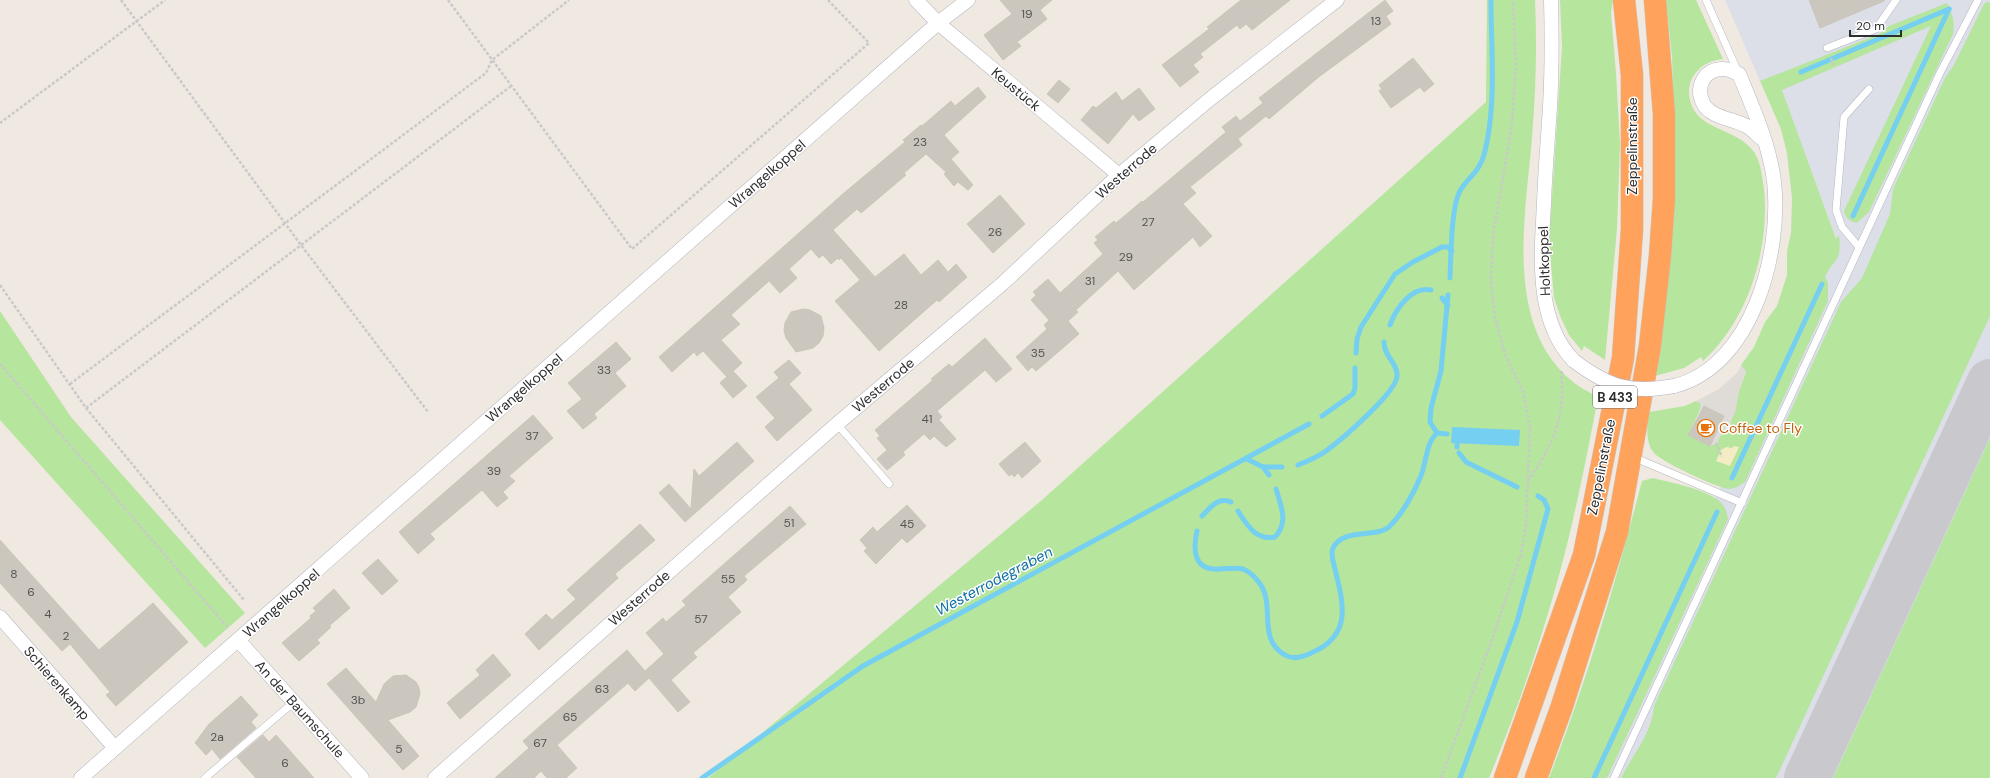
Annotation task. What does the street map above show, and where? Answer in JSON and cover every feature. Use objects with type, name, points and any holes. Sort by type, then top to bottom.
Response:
[{"type":"highway","name":"Zeppelinstraße","points":[[1506,778],[1584,555],[1623,358],[1632,229],[1632,75],[1624,0]]},
{"type":"highway","name":"Zeppelinstraße","points":[[1536,778],[1562,706],[1617,532],[1651,339],[1664,199],[1664,114],[1656,0]]},
{"type":"street","name":"Keustück","points":[[916,0],[938,23],[1119,175]]},
{"type":"street","name":"Wrangelkoppel","points":[[81,778],[938,23],[968,0]]},
{"type":"street","name":"Westerrode","points":[[435,778],[837,424],[996,289],[1119,175],[1210,99],[1337,0]]},
{"type":"street","name":"Holtkoppel","points":[[1551,0],[1552,47],[1542,242],[1542,275],[1545,303],[1560,343],[1574,361],[1591,373],[1622,387],[1634,390],[1674,386],[1688,383],[1711,368],[1733,345],[1751,313],[1762,286],[1770,255],[1775,209],[1772,174],[1765,141],[1754,110],[1738,74]]},
{"type":"street","points":[[1738,74],[1726,68],[1715,70],[1708,74],[1701,81],[1700,91],[1703,103],[1711,112],[1748,127],[1765,141]]},
{"type":"street","name":"Schierenkamp","points":[[0,618],[115,748]]},
{"type":"street","name":"An der Baumschule","points":[[238,640],[362,778]]},
{"type":"lane","points":[[1706,0],[1738,74]]},
{"type":"lane","points":[[1827,48],[1876,29],[1896,0]]},
{"type":"lane","points":[[1614,778],[1940,73],[1978,0]]},
{"type":"lane","points":[[1859,247],[1842,227],[1836,210],[1844,117],[1869,89]]},
{"type":"lane","points":[[837,424],[889,484]]},
{"type":"lane","points":[[1631,456],[1742,503]]},
{"type":"lane","points":[[205,778],[294,702]]},
{"type":"path","points":[[121,0],[301,246],[428,412]]},
{"type":"path","points":[[0,123],[165,0]]},
{"type":"path","points":[[448,0],[632,249],[869,43],[828,0]]},
{"type":"path","points":[[70,384],[486,73],[492,60],[569,0]]},
{"type":"path","points":[[1441,778],[1522,554],[1526,524],[1530,427],[1523,392],[1505,354],[1495,317],[1491,280],[1493,235],[1512,124],[1516,66],[1513,0]]},
{"type":"path","points":[[86,408],[512,86]]},
{"type":"path","points":[[0,285],[86,408],[244,600]]},
{"type":"path","points":[[0,364],[238,640]]},
{"type":"path","points":[[1528,481],[1549,449],[1558,426],[1562,396],[1561,379]]},
{"type":"path","points":[[1716,443],[1722,457]]},
{"type":"shaded area","points":[[1725,0],[1990,0],[1990,778],[1585,778],[1836,239],[1776,75],[1760,81]]},
{"type":"shaded area","points":[[1741,365],[1746,371],[1739,391],[1730,428],[1720,436],[1717,443],[1710,446],[1724,416],[1704,406],[1702,410],[1700,407],[1701,404],[1696,401],[1719,389],[1738,372]]},
{"type":"green space","points":[[1487,0],[1535,0],[1536,51],[1534,103],[1524,233],[1524,266],[1527,299],[1536,330],[1550,357],[1572,381],[1581,388],[1598,397],[1571,528],[1552,601],[1529,673],[1489,778],[708,778],[1042,500],[1486,102]]},
{"type":"green space","points":[[1560,0],[1613,0],[1611,13],[1620,144],[1617,229],[1605,360],[1584,346],[1582,351],[1569,335],[1554,298],[1549,242],[1562,47]]},
{"type":"green space","points":[[1666,0],[1696,0],[1723,59],[1706,64],[1694,75],[1689,89],[1689,97],[1692,106],[1703,120],[1739,138],[1754,152],[1760,165],[1762,175],[1765,212],[1763,236],[1753,282],[1744,305],[1732,325],[1719,344],[1703,361],[1701,357],[1684,368],[1655,376],[1674,115],[1672,57]]},
{"type":"green space","points":[[1987,2],[1990,3],[1990,316],[1776,778],[1621,778],[1646,735],[1650,726],[1654,706],[1841,302],[1862,278],[1890,214],[1893,189],[1945,78],[1954,65],[1984,4]]},
{"type":"green space","points":[[1947,3],[1953,18],[1953,34],[1869,212],[1857,223],[1849,219],[1844,211],[1931,26],[1782,90],[1836,239],[1839,235],[1839,255],[1825,277],[1828,283],[1828,301],[1745,482],[1737,487],[1729,489],[1723,488],[1667,462],[1654,453],[1649,444],[1647,428],[1649,412],[1685,406],[1696,401],[1702,404],[1688,435],[1710,446],[1717,443],[1720,436],[1730,428],[1731,420],[1735,412],[1739,391],[1746,372],[1741,365],[1754,347],[1765,322],[1777,306],[1787,275],[1787,251],[1791,233],[1792,198],[1787,153],[1781,129],[1760,81],[1879,34],[1889,26]]},
{"type":"green space","points":[[0,311],[71,417],[245,613],[205,648],[0,420]]},
{"type":"green space","points":[[1990,438],[1990,778],[1833,778]]},
{"type":"green space","points":[[1653,478],[1687,486],[1704,492],[1722,504],[1728,519],[1607,778],[1549,778],[1576,705],[1600,631],[1642,481]]},
{"type":"sand","points":[[1734,446],[1739,447],[1730,466],[1716,461],[1721,450],[1726,447],[1732,448]]},
{"type":"water","points":[[1452,427],[1520,430],[1519,446],[1451,443]]},
{"type":"building","points":[[1000,0],[1052,0],[1040,10],[1047,19],[1017,42],[1021,46],[1003,60],[984,35],[1012,14]]},
{"type":"building","points":[[1241,0],[1290,0],[1252,30],[1246,24],[1240,29],[1237,25],[1200,54],[1203,57],[1193,65],[1199,72],[1180,87],[1162,65],[1209,29],[1207,27]]},
{"type":"building","points":[[1385,0],[1393,11],[1386,16],[1391,24],[1320,76],[1269,119],[1266,116],[1238,139],[1242,145],[1190,187],[1196,193],[1183,204],[1212,236],[1200,247],[1193,237],[1134,290],[1118,271],[1076,310],[1078,312],[1068,321],[1079,334],[1036,371],[1032,367],[1028,371],[1016,357],[1047,329],[1044,325],[1049,320],[1031,300],[1036,295],[1033,292],[1048,279],[1060,293],[1103,254],[1094,243],[1098,240],[1095,237],[1114,221],[1116,223],[1142,201],[1143,202],[1226,132],[1222,127],[1236,116],[1240,121],[1263,103],[1259,98]]},
{"type":"building","points":[[1809,0],[1884,0],[1884,1],[1820,28]]},
{"type":"building","points":[[1413,58],[1434,84],[1424,92],[1420,87],[1391,108],[1379,91],[1382,89],[1379,85]]},
{"type":"building","points":[[1059,80],[1070,89],[1058,103],[1047,94]]},
{"type":"building","points":[[978,87],[986,97],[944,135],[959,152],[951,159],[973,185],[968,190],[958,182],[954,186],[944,174],[946,172],[926,154],[904,173],[906,175],[861,213],[857,209],[833,230],[875,277],[904,254],[921,275],[938,260],[948,272],[956,264],[967,277],[939,302],[937,300],[879,351],[835,301],[860,280],[841,258],[839,260],[838,258],[831,264],[823,255],[819,258],[811,249],[789,269],[797,278],[780,293],[769,281],[731,315],[740,324],[721,340],[742,363],[727,377],[703,351],[697,356],[694,352],[672,372],[659,357],[844,193],[905,142],[903,140],[951,101],[955,106]]},
{"type":"building","points":[[1139,88],[1155,109],[1139,121],[1133,114],[1108,144],[1081,120],[1093,106],[1096,108],[1116,92],[1122,101]]},
{"type":"building","points":[[1000,195],[1025,224],[993,253],[967,224]]},
{"type":"building","points":[[803,309],[810,310],[821,316],[824,328],[823,336],[819,343],[813,348],[796,352],[786,338],[784,331],[785,323],[791,312]]},
{"type":"building","points":[[985,338],[1012,369],[996,382],[985,370],[937,411],[942,417],[939,420],[956,439],[946,447],[934,436],[930,440],[924,434],[903,452],[905,455],[887,470],[877,459],[887,450],[877,438],[880,436],[875,430],[933,380],[931,379],[949,364],[952,367]]},
{"type":"building","points":[[616,342],[631,359],[615,373],[626,386],[594,414],[597,418],[583,429],[567,411],[582,399],[568,383]]},
{"type":"building","points":[[789,360],[801,373],[789,384],[812,410],[777,441],[765,427],[775,418],[756,397],[779,378],[774,372]]},
{"type":"building","points":[[733,371],[747,386],[733,398],[720,383]]},
{"type":"building","name":"Coffee to Fly","points":[[1704,406],[1724,416],[1710,446],[1688,435]]},
{"type":"building","points":[[533,415],[553,438],[509,476],[515,481],[503,492],[508,498],[497,507],[482,490],[430,534],[435,539],[418,554],[399,532]]},
{"type":"building","points":[[737,442],[754,461],[685,522],[659,493],[669,484],[691,509],[694,469],[699,476]]},
{"type":"building","points":[[1025,442],[1041,461],[1022,478],[1018,473],[1014,477],[1012,474],[1009,476],[999,464]]},
{"type":"building","points":[[907,505],[926,526],[907,543],[902,538],[876,564],[864,551],[867,548],[860,540],[873,527],[877,532]]},
{"type":"building","points":[[790,506],[806,524],[744,576],[747,580],[728,597],[741,612],[693,653],[697,657],[671,680],[690,702],[678,712],[649,678],[635,691],[628,683],[557,745],[577,768],[566,778],[547,778],[541,771],[534,778],[495,778],[529,748],[523,741],[627,650],[645,671],[664,654],[646,633],[663,618],[666,622],[686,605],[682,601]]},
{"type":"building","points":[[640,524],[655,540],[615,574],[618,578],[539,650],[525,634],[546,614],[552,620],[576,599],[567,590]]},
{"type":"building","points":[[0,540],[99,650],[153,603],[188,642],[116,706],[106,695],[110,692],[70,644],[62,651],[0,583]]},
{"type":"building","points":[[378,559],[398,581],[382,595],[362,573]]},
{"type":"building","points":[[334,589],[350,608],[329,626],[331,627],[317,640],[320,643],[299,661],[282,643],[311,618],[310,616],[316,611],[313,608]]},
{"type":"building","points":[[493,654],[511,675],[460,719],[447,703],[480,675],[476,670]]},
{"type":"building","points":[[346,668],[376,702],[384,684],[393,676],[406,675],[416,682],[420,694],[416,707],[410,712],[388,720],[419,756],[403,770],[327,684]]},
{"type":"building","points":[[241,696],[258,715],[251,722],[256,728],[220,759],[212,749],[206,755],[195,743],[209,724]]},
{"type":"building","points":[[263,735],[269,742],[276,735],[314,778],[256,778],[237,757]]},
{"type":"waterway","points":[[1450,278],[1452,234],[1456,201],[1462,188],[1479,167],[1484,155],[1491,117],[1491,0]]},
{"type":"waterway","points":[[1801,72],[1949,9]]},
{"type":"waterway","points":[[1853,216],[1949,9]]},
{"type":"waterway","name":"Westerrodegraben","points":[[1356,353],[1357,339],[1361,327],[1395,274],[1413,262],[1442,247],[1448,247],[1452,251]]},
{"type":"waterway","points":[[1732,478],[1822,284]]},
{"type":"waterway","points":[[1390,325],[1396,312],[1411,295],[1417,291],[1431,290]]},
{"type":"waterway","points":[[1437,433],[1430,422],[1431,408],[1441,371],[1448,295]]},
{"type":"waterway","points":[[1442,298],[1448,305]]},
{"type":"waterway","points":[[1298,465],[1320,455],[1355,427],[1378,404],[1395,383],[1397,371],[1386,352],[1384,342]]},
{"type":"waterway","name":"Westerrodegraben","points":[[1322,416],[1353,394],[1355,388],[1355,368]]},
{"type":"waterway","name":"Westerrodegraben","points":[[702,778],[863,666],[1309,424]]},
{"type":"waterway","points":[[1197,531],[1195,551],[1200,563],[1210,569],[1243,569],[1252,575],[1263,589],[1266,599],[1268,630],[1276,648],[1288,657],[1295,658],[1305,656],[1324,646],[1333,638],[1339,628],[1342,618],[1341,595],[1332,556],[1333,548],[1344,538],[1352,535],[1377,532],[1390,526],[1403,509],[1414,490],[1422,472],[1428,448],[1433,437],[1437,433],[1447,434]]},
{"type":"waterway","points":[[1459,453],[1466,462],[1517,487]]},
{"type":"waterway","points":[[1247,459],[1263,467],[1282,467]]},
{"type":"waterway","points":[[1263,467],[1269,475]]},
{"type":"waterway","points":[[1238,511],[1257,534],[1262,537],[1275,537],[1282,526],[1283,520],[1282,508],[1276,489]]},
{"type":"waterway","points":[[1460,778],[1517,622],[1548,509],[1544,500],[1538,496]]},
{"type":"waterway","points":[[1202,516],[1211,506],[1218,502],[1231,502]]},
{"type":"waterway","points":[[1594,778],[1717,512]]},
{"type":"taxiway","points":[[1807,778],[1990,382]]},
{"type":"place","name":"Coffee to Fly","points":[[1706,428]]}]
